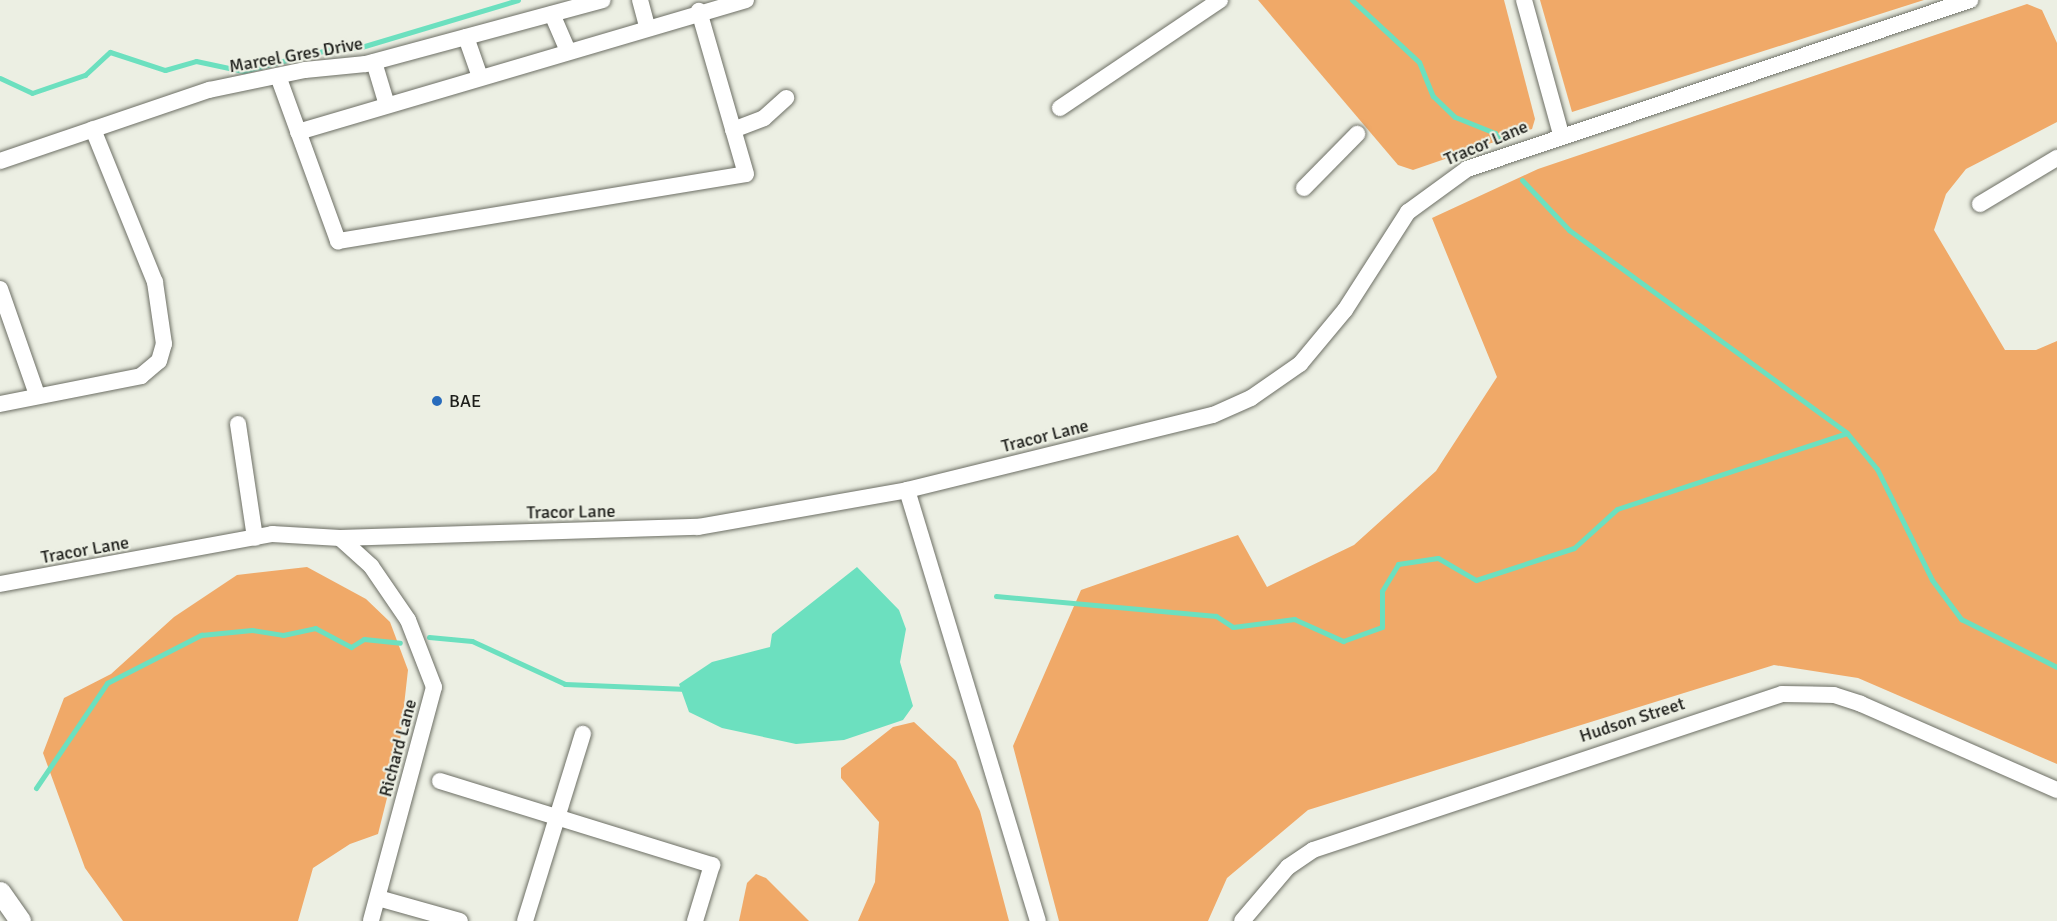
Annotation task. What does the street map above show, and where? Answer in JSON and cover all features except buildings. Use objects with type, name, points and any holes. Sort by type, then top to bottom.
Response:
[{"type":"main road","points":[[0,892],[20,921]]},
{"type":"street","name":"Marcel Gres Drive","points":[[0,160],[209,90],[278,76],[374,62],[603,0]]},
{"type":"street","points":[[640,0],[647,27]]},
{"type":"street","points":[[298,132],[699,11],[746,0]]},
{"type":"street","points":[[1060,108],[1220,0]]},
{"type":"street","points":[[1524,0],[1561,134]]},
{"type":"street","name":"Tracor Lane","points":[[0,584],[255,538],[340,538],[698,527],[907,490],[1213,415],[1251,398],[1322,340],[1391,234],[1435,188],[1467,169],[1561,134],[1971,0]]},
{"type":"street","points":[[278,76],[338,241],[746,174],[699,11]]},
{"type":"street","points":[[552,14],[568,51]]},
{"type":"street","points":[[466,37],[480,77]]},
{"type":"street","points":[[374,62],[387,105]]},
{"type":"street","points":[[733,130],[764,118],[786,98]]},
{"type":"street","points":[[0,404],[36,392],[141,376],[159,361],[164,344],[155,282],[93,129]]},
{"type":"street","points":[[1304,188],[1357,134]]},
{"type":"street","points":[[1980,204],[2057,158]]},
{"type":"street","points":[[0,289],[36,392]]},
{"type":"street","points":[[238,424],[255,538]]},
{"type":"street","points":[[907,490],[1038,921]]},
{"type":"street","name":"Richard Lane","points":[[340,538],[371,566],[408,620],[434,687],[371,921]]},
{"type":"street","name":"Hudson Street","points":[[1242,921],[1288,867],[1313,850],[1782,694],[1834,695],[1861,704],[2057,790]]},
{"type":"street","points":[[525,921],[560,818],[583,734]]},
{"type":"street","points":[[440,782],[712,866],[695,921]]},
{"type":"street","points":[[378,898],[460,921]]},
{"type":"shaded area","points":[[1258,0],[1504,0],[1535,119],[1532,129],[1413,170],[1398,165]]},
{"type":"shaded area","points":[[1540,0],[1924,0],[1572,112]]},
{"type":"shaded area","points":[[2027,4],[2042,10],[2057,43],[2057,122],[1966,169],[1946,194],[1934,230],[2005,350],[2036,350],[2057,341],[2057,764],[1858,678],[1774,665],[1308,810],[1227,878],[1208,921],[1059,921],[1013,746],[1081,590],[1238,535],[1267,587],[1354,545],[1436,471],[1497,377],[1432,218],[1538,169]]},
{"type":"shaded area","points":[[307,567],[366,599],[390,622],[408,670],[399,750],[378,834],[350,844],[313,868],[298,921],[123,921],[85,868],[43,753],[64,698],[111,674],[174,617],[237,575]]},
{"type":"shaded area","points":[[857,567],[899,610],[906,629],[900,662],[913,706],[903,720],[844,740],[796,744],[722,728],[689,712],[679,684],[712,662],[770,647],[772,634]]},
{"type":"shaded area","points":[[914,722],[956,761],[980,811],[1009,921],[858,921],[875,882],[879,822],[841,778],[841,768],[893,727]]},
{"type":"shaded area","points":[[756,874],[766,878],[809,921],[739,921],[747,883]]},
{"type":"waterway","points":[[0,78],[32,93],[85,75],[110,52],[165,70],[196,61],[243,71],[339,47],[358,48],[518,0]]},
{"type":"waterway","points":[[1352,0],[1419,62],[1433,96],[1455,117],[1495,133],[1500,141]]},
{"type":"waterway","points":[[1522,180],[1569,230],[1847,433],[1877,469],[1932,580],[1961,619],[2057,667]]},
{"type":"waterway","points":[[996,596],[1216,616],[1233,627],[1294,619],[1343,641],[1382,627],[1382,591],[1398,564],[1438,558],[1476,580],[1574,548],[1617,509],[1847,433]]},
{"type":"waterway","points":[[36,788],[107,683],[201,635],[252,630],[283,635],[315,628],[351,647],[364,639],[400,643]]},
{"type":"waterway","points":[[429,637],[472,641],[565,684],[687,689]]},
{"type":"place","name":"BAE","points":[[437,401]]}]
